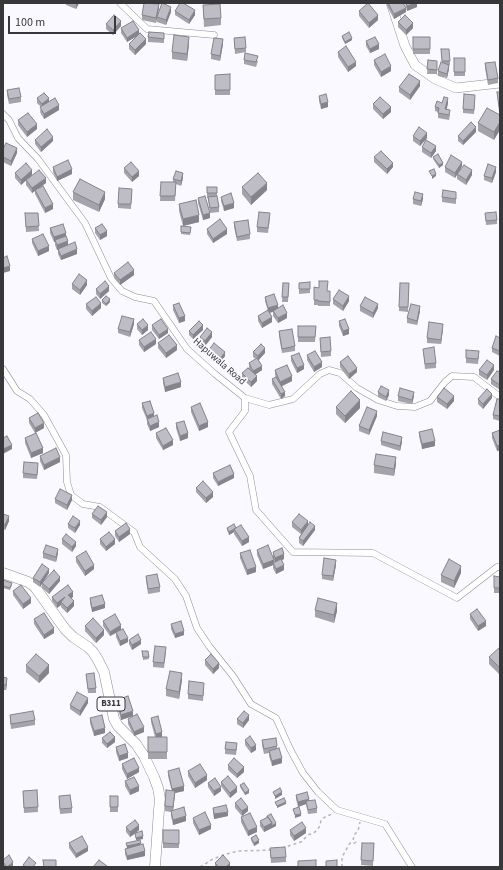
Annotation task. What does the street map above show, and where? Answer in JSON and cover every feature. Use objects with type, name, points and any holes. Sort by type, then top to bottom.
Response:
[{"type":"main road","name":"B311","points":[[3,573],[28,582],[35,587],[64,629],[72,637],[88,647],[98,660],[104,672],[114,719],[118,726],[136,744],[144,756],[158,788],[160,798],[155,867]]},
{"type":"street","points":[[120,3],[147,29],[214,35]]},
{"type":"street","points":[[391,3],[405,46],[415,65],[435,79],[456,88],[500,83]]},
{"type":"street","name":"Hapuwala Road","points":[[3,114],[9,120],[18,138],[38,159],[85,223],[111,278],[122,291],[135,297],[154,301],[187,349],[245,398],[269,405],[293,398],[320,374],[329,370],[340,373],[357,388],[378,400],[397,406],[414,407],[430,401],[445,382],[452,376],[474,377],[500,397]]},
{"type":"street","points":[[3,369],[17,391],[30,399],[44,416],[66,455],[67,482],[71,495],[83,504],[100,507],[134,532],[140,547],[175,579],[186,596],[197,628],[233,676],[251,704],[276,718],[303,773],[318,792],[337,810],[385,824],[412,867]]},
{"type":"street","points":[[245,398],[245,411],[229,432],[250,476],[256,510],[293,552],[373,553],[457,598],[496,567],[500,567]]},
{"type":"path","points":[[281,848],[301,842],[308,835],[315,832],[320,826],[321,820],[337,810]]},
{"type":"path","points":[[342,867],[342,857],[350,843],[353,844],[356,842],[353,839],[358,831],[361,817]]},
{"type":"path","points":[[200,867],[227,854],[275,850]]},
{"type":"building","points":[[144,3],[159,4],[156,18],[142,15]]},
{"type":"building","points":[[162,3],[171,7],[166,20],[157,17]]},
{"type":"building","points":[[180,3],[183,3],[195,10],[189,20],[175,11]]},
{"type":"building","points":[[368,3],[378,15],[369,23],[359,11]]},
{"type":"building","points":[[388,3],[403,3],[406,8],[394,14]]},
{"type":"building","points":[[406,3],[416,3],[407,6]]},
{"type":"building","points":[[220,4],[221,18],[204,19],[203,5]]},
{"type":"building","points":[[114,15],[121,21],[113,30],[106,24]]},
{"type":"building","points":[[405,15],[413,23],[406,30],[398,22]]},
{"type":"building","points":[[133,21],[139,30],[127,38],[121,28]]},
{"type":"building","points":[[149,32],[164,33],[164,39],[148,37]]},
{"type":"building","points":[[349,32],[352,38],[345,42],[342,36]]},
{"type":"building","points":[[140,33],[146,39],[135,50],[129,44]]},
{"type":"building","points":[[174,35],[189,37],[187,54],[172,52]]},
{"type":"building","points":[[245,37],[246,48],[235,49],[234,38]]},
{"type":"building","points":[[375,37],[379,44],[370,49],[366,41]]},
{"type":"building","points":[[413,37],[430,37],[430,49],[413,49]]},
{"type":"building","points":[[214,38],[223,39],[220,56],[211,54]]},
{"type":"building","points":[[346,46],[356,62],[348,67],[338,52]]},
{"type":"building","points":[[441,49],[449,49],[450,61],[442,61]]},
{"type":"building","points":[[245,53],[258,56],[256,62],[244,60]]},
{"type":"building","points":[[385,54],[391,66],[381,72],[374,60]]},
{"type":"building","points":[[454,58],[465,58],[465,72],[454,72]]},
{"type":"building","points":[[428,60],[437,61],[437,70],[427,69]]},
{"type":"building","points":[[441,62],[449,65],[447,74],[438,71]]},
{"type":"building","points":[[495,62],[498,78],[488,80],[485,63]]},
{"type":"building","points":[[230,74],[230,90],[215,90],[215,75]]},
{"type":"building","points":[[409,74],[420,81],[410,95],[399,87]]},
{"type":"building","points":[[19,88],[21,97],[9,99],[7,90]]},
{"type":"building","points":[[497,92],[500,92],[500,107],[499,107]]},
{"type":"building","points":[[44,93],[49,98],[42,104],[37,98]]},
{"type":"building","points":[[326,94],[328,102],[321,104],[319,96]]},
{"type":"building","points":[[464,94],[475,95],[474,110],[463,109]]},
{"type":"building","points":[[380,97],[391,107],[383,114],[373,104]]},
{"type":"building","points":[[444,97],[448,98],[445,109],[450,110],[449,115],[438,113],[439,108],[435,107],[437,101],[442,103]]},
{"type":"building","points":[[55,98],[59,105],[44,114],[40,107]]},
{"type":"building","points":[[487,108],[500,115],[500,122],[494,132],[478,123]]},
{"type":"building","points":[[28,113],[37,124],[27,132],[18,120]]},
{"type":"building","points":[[471,122],[476,127],[463,141],[458,136]]},
{"type":"building","points":[[419,127],[427,133],[420,141],[413,136]]},
{"type":"building","points":[[47,129],[53,137],[41,147],[35,140]]},
{"type":"building","points":[[426,140],[436,146],[431,153],[422,147]]},
{"type":"building","points":[[6,143],[17,148],[11,161],[3,157],[3,149]]},
{"type":"building","points":[[381,151],[393,163],[387,169],[374,157]]},
{"type":"building","points":[[438,154],[443,163],[439,165],[433,157]]},
{"type":"building","points":[[451,155],[462,162],[455,173],[445,167]]},
{"type":"building","points":[[68,160],[72,169],[57,177],[53,167]]},
{"type":"building","points":[[131,162],[139,171],[132,177],[124,168]]},
{"type":"building","points":[[26,163],[32,170],[21,180],[15,173]]},
{"type":"building","points":[[488,164],[496,167],[492,178],[484,176]]},
{"type":"building","points":[[464,165],[472,170],[466,180],[457,174]]},
{"type":"building","points":[[434,169],[436,174],[432,176],[429,171]]},
{"type":"building","points":[[39,170],[46,178],[32,188],[26,180]]},
{"type":"building","points":[[176,171],[183,173],[181,181],[173,179]]},
{"type":"building","points":[[258,173],[267,183],[251,197],[242,187]]},
{"type":"building","points":[[80,179],[105,192],[99,205],[73,192]]},
{"type":"building","points":[[161,182],[176,182],[175,196],[160,196]]},
{"type":"building","points":[[43,186],[53,204],[45,208],[35,190]]},
{"type":"building","points":[[207,187],[217,187],[217,193],[207,193]]},
{"type":"building","points":[[119,188],[132,189],[131,204],[118,204]]},
{"type":"building","points":[[443,190],[456,192],[456,199],[442,197]]},
{"type":"building","points":[[415,192],[423,194],[421,201],[413,199]]},
{"type":"building","points":[[231,193],[234,203],[224,206],[221,197]]},
{"type":"building","points":[[205,196],[210,213],[203,215],[198,198]]},
{"type":"building","points":[[217,196],[219,207],[210,208],[208,197]]},
{"type":"building","points":[[196,200],[199,215],[183,219],[179,204]]},
{"type":"building","points":[[259,212],[270,213],[268,228],[257,227]]},
{"type":"building","points":[[496,212],[497,220],[486,221],[485,213]]},
{"type":"building","points":[[25,213],[38,213],[39,226],[26,227]]},
{"type":"building","points":[[220,219],[227,229],[213,239],[207,229]]},
{"type":"building","points":[[248,220],[250,234],[237,237],[234,222]]},
{"type":"building","points":[[63,224],[66,233],[54,237],[50,228]]},
{"type":"building","points":[[102,224],[107,231],[100,235],[95,228]]},
{"type":"building","points":[[181,226],[191,227],[190,233],[181,232]]},
{"type":"building","points":[[43,234],[49,246],[38,251],[32,239]]},
{"type":"building","points":[[66,236],[68,241],[57,245],[55,240]]},
{"type":"building","points":[[75,242],[77,249],[61,256],[58,249]]},
{"type":"building","points":[[7,256],[10,266],[3,268],[3,258]]},
{"type":"building","points":[[128,262],[134,270],[120,280],[114,273]]},
{"type":"building","points":[[79,274],[87,280],[80,290],[72,284]]},
{"type":"building","points":[[105,281],[109,286],[100,294],[96,289]]},
{"type":"building","points":[[319,281],[328,281],[327,291],[330,291],[330,302],[314,300],[314,287],[319,288]]},
{"type":"building","points":[[310,282],[310,289],[299,289],[299,283]]},
{"type":"building","points":[[283,283],[289,283],[288,297],[282,297]]},
{"type":"building","points":[[400,283],[409,283],[408,307],[399,307]]},
{"type":"building","points":[[339,290],[349,296],[343,306],[333,299]]},
{"type":"building","points":[[274,294],[278,305],[268,308],[265,297]]},
{"type":"building","points":[[106,296],[110,299],[106,304],[102,300]]},
{"type":"building","points":[[96,297],[101,303],[92,311],[86,304]]},
{"type":"building","points":[[365,297],[378,304],[373,313],[360,306]]},
{"type":"building","points":[[179,303],[185,316],[179,318],[173,305]]},
{"type":"building","points":[[411,304],[420,306],[417,321],[407,318]]},
{"type":"building","points":[[283,305],[287,313],[278,318],[273,311]]},
{"type":"building","points":[[268,310],[272,317],[262,323],[258,316]]},
{"type":"building","points":[[122,316],[134,319],[130,332],[118,329]]},
{"type":"building","points":[[143,319],[148,325],[142,330],[137,324]]},
{"type":"building","points":[[161,319],[168,329],[159,335],[152,325]]},
{"type":"building","points":[[345,319],[349,329],[343,331],[339,321]]},
{"type":"building","points":[[199,321],[203,325],[193,335],[189,331]]},
{"type":"building","points":[[429,322],[443,324],[441,340],[427,338]]},
{"type":"building","points":[[298,326],[316,326],[315,337],[298,337]]},
{"type":"building","points":[[207,328],[212,332],[205,341],[200,337]]},
{"type":"building","points":[[292,329],[295,346],[282,349],[279,331]]},
{"type":"building","points":[[151,332],[156,339],[144,347],[139,340]]},
{"type":"building","points":[[169,335],[177,345],[166,353],[158,343]]},
{"type":"building","points":[[496,336],[500,338],[500,351],[492,348]]},
{"type":"building","points":[[330,337],[331,351],[321,352],[320,338]]},
{"type":"building","points":[[214,343],[225,352],[219,360],[208,351]]},
{"type":"building","points":[[261,344],[265,348],[258,356],[253,352]]},
{"type":"building","points":[[434,347],[436,363],[425,364],[423,349]]},
{"type":"building","points":[[466,350],[479,351],[478,359],[466,358]]},
{"type":"building","points":[[315,351],[322,362],[314,367],[307,355]]},
{"type":"building","points":[[299,353],[304,365],[297,368],[291,356]]},
{"type":"building","points":[[348,356],[357,368],[349,374],[340,362]]},
{"type":"building","points":[[257,358],[262,366],[253,371],[249,363]]},
{"type":"building","points":[[487,360],[494,365],[487,375],[479,370]]},
{"type":"building","points":[[287,365],[292,376],[280,382],[275,370]]},
{"type":"building","points":[[248,368],[257,376],[251,382],[242,373]]},
{"type":"building","points":[[497,371],[500,372],[500,385],[491,379]]},
{"type":"building","points":[[178,373],[181,382],[165,387],[163,378]]},
{"type":"building","points":[[276,377],[285,392],[281,394],[272,379]]},
{"type":"building","points":[[381,386],[389,390],[386,397],[378,392]]},
{"type":"building","points":[[400,388],[414,392],[412,400],[398,396]]},
{"type":"building","points":[[444,388],[454,396],[447,404],[437,397]]},
{"type":"building","points":[[487,389],[492,394],[483,404],[478,399]]},
{"type":"building","points":[[351,391],[360,400],[345,416],[336,407]]},
{"type":"building","points":[[497,399],[500,399],[500,416],[493,415]]},
{"type":"building","points":[[150,401],[154,413],[147,416],[142,403]]},
{"type":"building","points":[[200,403],[208,422],[199,426],[191,407]]},
{"type":"building","points":[[367,407],[377,411],[369,430],[359,426]]},
{"type":"building","points":[[38,413],[44,423],[35,428],[29,418]]},
{"type":"building","points":[[157,415],[159,422],[150,426],[147,419]]},
{"type":"building","points":[[184,421],[188,433],[180,436],[176,423]]},
{"type":"building","points":[[166,428],[173,440],[163,446],[156,433]]},
{"type":"building","points":[[432,429],[435,441],[422,444],[419,432]]},
{"type":"building","points":[[500,430],[500,445],[497,446],[492,433]]},
{"type":"building","points":[[383,432],[402,437],[400,446],[381,441]]},
{"type":"building","points":[[36,433],[43,448],[31,453],[25,438]]},
{"type":"building","points":[[7,436],[12,445],[3,449],[3,438]]},
{"type":"building","points":[[56,448],[60,457],[44,465],[40,456]]},
{"type":"building","points":[[376,454],[396,457],[394,469],[374,465]]},
{"type":"building","points":[[24,462],[38,463],[37,475],[23,473]]},
{"type":"building","points":[[230,465],[234,474],[218,482],[213,473]]},
{"type":"building","points":[[203,481],[213,492],[206,498],[196,488]]},
{"type":"building","points":[[60,489],[72,495],[67,505],[55,499]]},
{"type":"building","points":[[98,506],[107,512],[101,520],[92,514]]},
{"type":"building","points":[[3,514],[9,516],[5,525],[3,525]]},
{"type":"building","points":[[299,514],[308,521],[301,530],[292,522]]},
{"type":"building","points":[[73,516],[80,521],[75,528],[68,524]]},
{"type":"building","points":[[310,522],[315,526],[303,541],[299,538]]},
{"type":"building","points":[[126,523],[130,529],[119,537],[115,531]]},
{"type":"building","points":[[234,524],[236,528],[229,532],[227,528]]},
{"type":"building","points":[[241,525],[249,537],[242,541],[234,529]]},
{"type":"building","points":[[109,532],[115,539],[106,547],[100,539]]},
{"type":"building","points":[[66,534],[76,542],[72,547],[62,539]]},
{"type":"building","points":[[46,545],[58,549],[56,557],[43,553]]},
{"type":"building","points":[[268,545],[274,560],[263,564],[257,550]]},
{"type":"building","points":[[282,548],[284,554],[275,558],[273,552]]},
{"type":"building","points":[[250,550],[256,567],[247,570],[240,553]]},
{"type":"building","points":[[86,551],[94,565],[85,571],[76,557]]},
{"type":"building","points":[[324,558],[336,560],[333,576],[322,575]]},
{"type":"building","points":[[281,559],[284,565],[276,569],[273,563]]},
{"type":"building","points":[[449,559],[461,566],[454,581],[441,575]]},
{"type":"building","points":[[42,564],[49,569],[40,582],[33,578]]},
{"type":"building","points":[[54,570],[60,577],[49,589],[42,583]]},
{"type":"building","points":[[157,574],[160,587],[148,589],[146,576]]},
{"type":"building","points":[[494,576],[500,577],[500,588],[494,588]]},
{"type":"building","points":[[3,580],[12,583],[10,588],[3,586]]},
{"type":"building","points":[[21,585],[31,598],[23,604],[13,591]]},
{"type":"building","points":[[68,585],[73,592],[68,595],[74,601],[67,608],[61,602],[65,597],[57,603],[52,597]]},
{"type":"building","points":[[102,595],[105,604],[92,608],[90,598]]},
{"type":"building","points":[[318,598],[337,603],[334,615],[315,610]]},
{"type":"building","points":[[477,609],[486,621],[478,626],[470,614]]},
{"type":"building","points":[[44,613],[54,628],[44,635],[34,619]]},
{"type":"building","points":[[115,614],[121,625],[110,632],[103,621]]},
{"type":"building","points":[[93,618],[104,630],[96,638],[85,626]]},
{"type":"building","points":[[181,621],[184,631],[175,634],[171,624]]},
{"type":"building","points":[[123,629],[128,638],[120,641],[116,632]]},
{"type":"building","points":[[138,634],[141,640],[132,645],[129,640]]},
{"type":"building","points":[[155,646],[166,647],[164,663],[153,662]]},
{"type":"building","points":[[500,647],[500,668],[489,657]]},
{"type":"building","points":[[142,651],[148,651],[149,657],[143,657]]},
{"type":"building","points":[[36,654],[49,665],[39,676],[26,665]]},
{"type":"building","points":[[211,654],[219,663],[213,669],[205,660]]},
{"type":"building","points":[[170,671],[182,673],[179,692],[166,689]]},
{"type":"building","points":[[94,673],[96,688],[88,689],[86,674]]},
{"type":"building","points":[[3,677],[7,678],[6,685],[3,685]]},
{"type":"building","points":[[189,681],[204,683],[203,696],[188,694]]},
{"type":"building","points":[[77,692],[88,698],[80,711],[70,705]]},
{"type":"building","points":[[128,696],[133,711],[121,715],[117,700]]},
{"type":"building","points":[[33,711],[35,720],[11,724],[10,715]]},
{"type":"building","points":[[244,711],[249,715],[243,723],[237,719]]},
{"type":"building","points":[[137,714],[144,727],[134,732],[128,719]]},
{"type":"building","points":[[102,715],[105,728],[94,731],[90,718]]},
{"type":"building","points":[[158,716],[162,732],[156,734],[151,718]]},
{"type":"building","points":[[110,732],[115,737],[107,744],[102,738]]},
{"type":"building","points":[[250,736],[256,745],[251,748],[245,740]]},
{"type":"building","points":[[148,737],[167,737],[167,752],[148,752]]},
{"type":"building","points":[[276,738],[277,746],[264,749],[262,740]]},
{"type":"building","points":[[226,742],[237,743],[236,750],[225,749]]},
{"type":"building","points":[[125,744],[128,753],[119,756],[116,747]]},
{"type":"building","points":[[279,748],[282,758],[272,761],[269,751]]},
{"type":"building","points":[[134,758],[139,768],[127,774],[122,764]]},
{"type":"building","points":[[234,758],[244,767],[237,774],[228,765]]},
{"type":"building","points":[[200,764],[207,775],[195,783],[188,771]]},
{"type":"building","points":[[179,768],[184,786],[172,789],[168,771]]},
{"type":"building","points":[[228,776],[237,787],[230,793],[221,782]]},
{"type":"building","points":[[134,777],[139,786],[130,790],[125,781]]},
{"type":"building","points":[[215,778],[221,787],[214,791],[208,783]]},
{"type":"building","points":[[244,783],[249,790],[245,793],[240,785]]},
{"type":"building","points":[[280,788],[282,792],[275,796],[273,792]]},
{"type":"building","points":[[37,790],[38,807],[24,808],[23,791]]},
{"type":"building","points":[[166,790],[175,791],[173,807],[165,806]]},
{"type":"building","points":[[307,792],[309,799],[298,802],[296,795]]},
{"type":"building","points":[[70,795],[72,808],[60,809],[59,796]]},
{"type":"building","points":[[110,796],[118,796],[118,807],[110,807]]},
{"type":"building","points":[[241,798],[248,807],[242,811],[235,803]]},
{"type":"building","points":[[284,798],[286,802],[277,806],[275,802]]},
{"type":"building","points":[[315,800],[317,808],[308,810],[306,801]]},
{"type":"building","points":[[226,805],[228,812],[214,814],[213,808]]},
{"type":"building","points":[[184,807],[186,816],[173,820],[171,811]]},
{"type":"building","points":[[299,807],[301,814],[295,815],[293,809]]},
{"type":"building","points":[[205,812],[211,825],[199,830],[193,818]]},
{"type":"building","points":[[250,813],[257,827],[248,831],[241,817]]},
{"type":"building","points":[[271,814],[276,823],[272,826],[272,823],[267,817]]},
{"type":"building","points":[[268,817],[272,823],[264,827],[260,821]]},
{"type":"building","points":[[135,820],[139,825],[130,832],[126,827]]},
{"type":"building","points":[[302,822],[306,828],[294,836],[290,830]]},
{"type":"building","points":[[163,830],[179,830],[179,844],[163,843]]},
{"type":"building","points":[[142,831],[143,836],[136,838],[135,833]]},
{"type":"building","points":[[256,835],[259,840],[254,843],[251,838]]},
{"type":"building","points":[[82,836],[88,847],[76,854],[69,843]]},
{"type":"building","points":[[140,840],[141,843],[127,846],[126,843]]},
{"type":"building","points":[[362,843],[374,843],[373,861],[361,860]]},
{"type":"building","points":[[143,844],[145,851],[127,856],[125,849]]},
{"type":"building","points":[[285,847],[286,857],[271,858],[270,848]]},
{"type":"building","points":[[9,855],[13,862],[7,867],[3,860]]},
{"type":"building","points":[[223,855],[230,863],[226,867],[219,867],[215,863]]},
{"type":"building","points":[[29,857],[36,863],[33,867],[26,867],[23,865]]},
{"type":"building","points":[[43,860],[56,860],[56,867],[44,867]]},
{"type":"building","points":[[99,860],[107,866],[93,867]]},
{"type":"building","points":[[316,860],[316,867],[298,867],[298,861]]},
{"type":"building","points":[[337,860],[337,867],[326,867],[326,861]]}]
